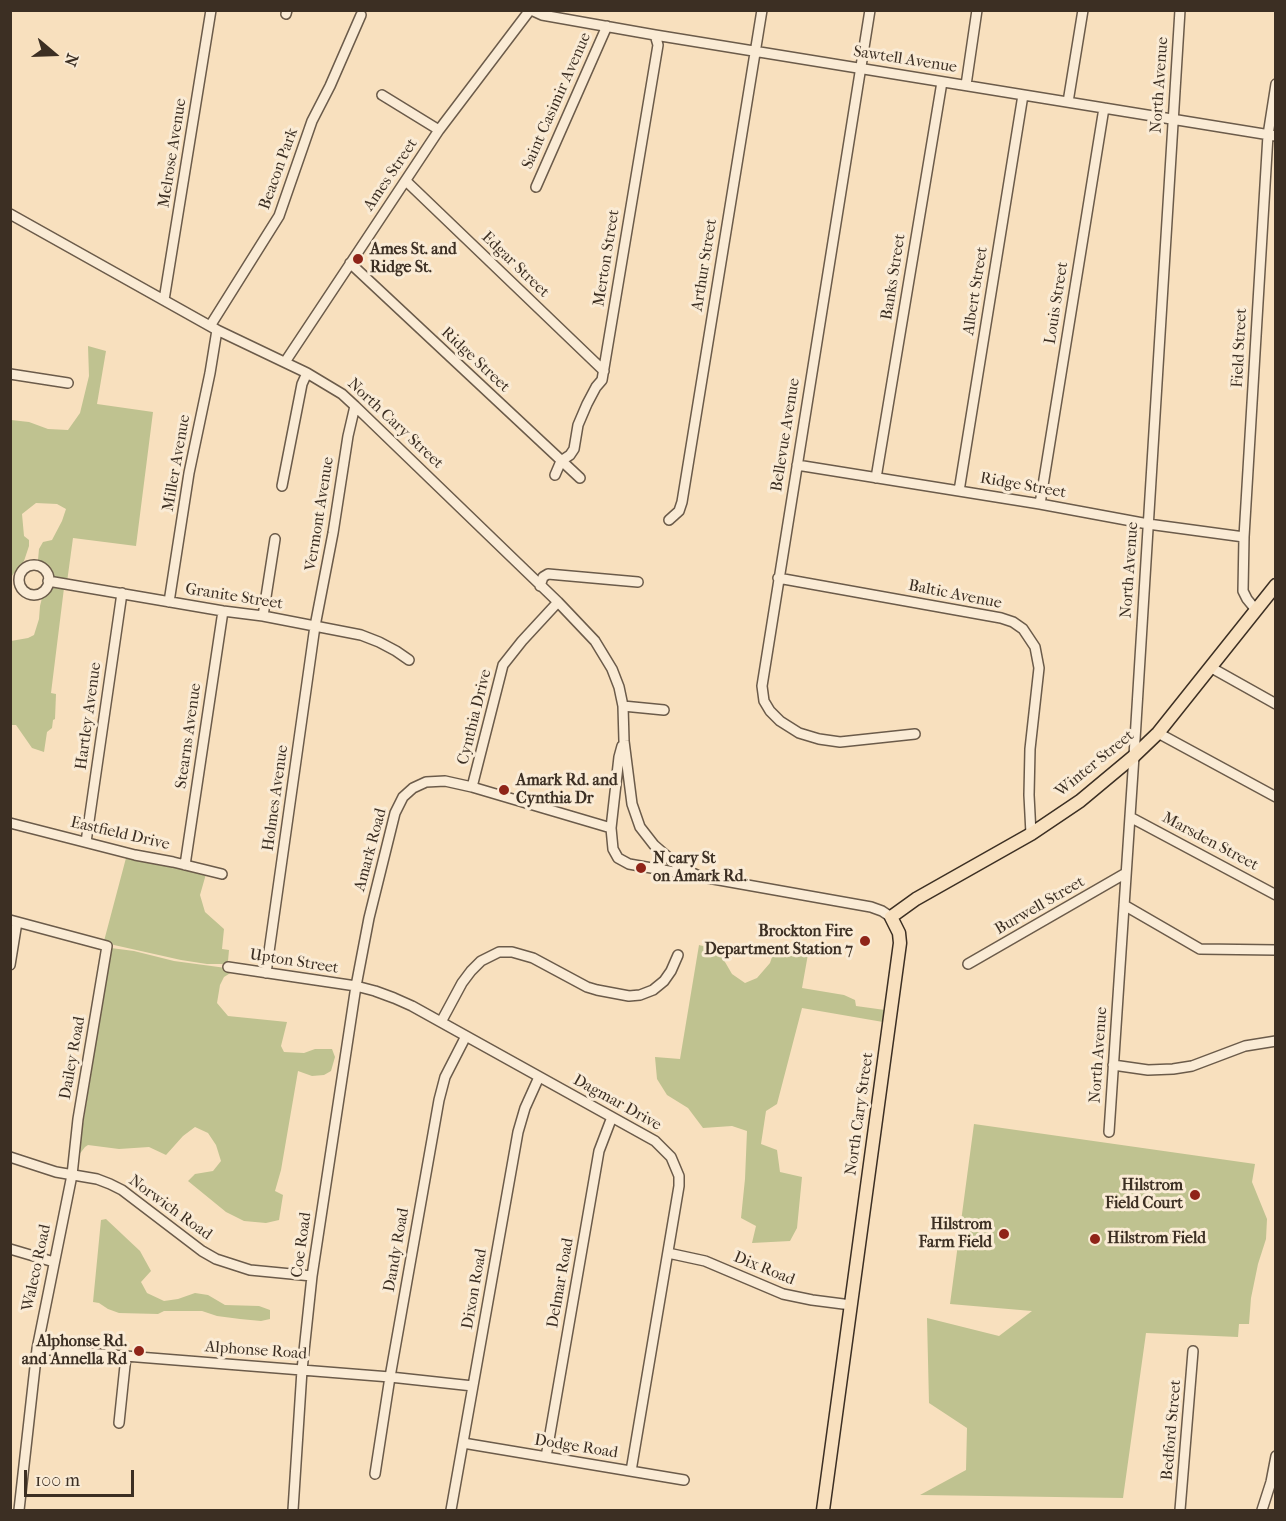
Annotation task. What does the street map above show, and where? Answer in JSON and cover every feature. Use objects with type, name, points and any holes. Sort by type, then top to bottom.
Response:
[{"type":"main road","name":"Winter Street","points":[[891,917],[916,899],[1031,834],[1080,801],[1134,756],[1158,733],[1275,585]]},
{"type":"main road","name":"North Cary Street","points":[[823,1510],[900,943],[899,933],[891,917]]},
{"type":"street","name":"Melrose Avenue","points":[[164,300],[211,10]]},
{"type":"street","name":"Sawtell Avenue","points":[[530,10],[542,15],[655,35],[1272,135]]},
{"type":"street","name":"Ames Street","points":[[285,362],[439,130],[530,10]]},
{"type":"street","name":"Arthur Street","points":[[669,520],[681,508],[762,10]]},
{"type":"street","name":"Bellevue Avenue","points":[[870,10],[762,686],[764,701],[780,721],[799,733],[819,740],[840,742],[915,734]]},
{"type":"street","points":[[966,85],[977,10]]},
{"type":"street","points":[[1068,102],[1083,10]]},
{"type":"street","name":"North Avenue","points":[[1108,1132],[1134,756],[1180,10]]},
{"type":"street","name":"Beacon Park","points":[[214,328],[279,216],[312,122],[361,15]]},
{"type":"street","name":"Saint Casimir Avenue","points":[[536,187],[607,26]]},
{"type":"street","name":"Merton Street","points":[[555,475],[561,461],[574,449],[578,425],[586,404],[602,380],[658,45],[655,35]]},
{"type":"street","name":"Banks Street","points":[[876,478],[942,82]]},
{"type":"street","name":"Field Street","points":[[1256,610],[1244,591],[1244,537],[1275,84]]},
{"type":"street","points":[[382,95],[439,130]]},
{"type":"street","name":"Albert Street","points":[[959,491],[1023,95]]},
{"type":"street","name":"Louis Street","points":[[1040,504],[1104,108]]},
{"type":"street","name":"Edgar Street","points":[[406,182],[603,371]]},
{"type":"street","name":"North Cary Street","points":[[10,214],[214,328],[307,373],[342,394],[355,406],[595,640],[612,669],[619,687],[623,706],[624,741],[632,804],[640,827],[654,845],[669,858],[680,867],[701,877]]},
{"type":"street","name":"Ridge Street","points":[[350,263],[580,478]]},
{"type":"street","name":"Miller Avenue","points":[[169,602],[189,473],[210,373],[214,328]]},
{"type":"street","points":[[282,486],[302,384],[307,373]]},
{"type":"street","points":[[10,374],[68,383]]},
{"type":"street","name":"Vermont Avenue","points":[[315,626],[355,406]]},
{"type":"street","name":"Ridge Street","points":[[797,465],[1040,504],[1148,524],[1244,537]]},
{"type":"street","points":[[263,616],[275,539]]},
{"type":"street","points":[[540,585],[543,577],[548,574],[638,582]]},
{"type":"street","name":"Baltic Avenue","points":[[778,578],[1001,618],[1023,629],[1035,646],[1039,668],[1030,749],[1031,834]]},
{"type":"street","name":"Granite Street","points":[[48,581],[263,616],[361,635],[388,646],[409,660]]},
{"type":"street","name":"Hartley Avenue","points":[[86,842],[122,593]]},
{"type":"street","name":"Cynthia Drive","points":[[472,787],[503,665],[558,602]]},
{"type":"street","name":"Stearns Avenue","points":[[185,865],[223,611]]},
{"type":"street","name":"Holmes Avenue","points":[[266,973],[315,626]]},
{"type":"street","points":[[1210,667],[1275,704]]},
{"type":"street","points":[[623,706],[664,710]]},
{"type":"street","points":[[1158,733],[1275,797]]},
{"type":"street","name":"North Cary Street","points":[[624,741],[619,757],[611,828],[613,849],[618,858],[629,864],[871,907],[891,917]]},
{"type":"street","name":"Amark Road","points":[[356,986],[389,833],[403,797],[413,788],[426,782],[445,781],[611,828]]},
{"type":"street","name":"Marsden Street","points":[[1130,817],[1275,895]]},
{"type":"street","name":"Eastfield Drive","points":[[10,823],[135,855],[222,874]]},
{"type":"street","name":"Burwell Street","points":[[968,964],[1126,873]]},
{"type":"street","points":[[1124,905],[1200,949],[1275,950]]},
{"type":"street","points":[[10,965],[14,921]]},
{"type":"street","name":"Dailey Road","points":[[14,921],[107,946],[78,1119],[72,1174]]},
{"type":"street","points":[[441,1022],[471,971],[481,962],[499,952],[533,958],[587,987],[628,996],[640,995],[653,990],[664,981],[678,955]]},
{"type":"street","name":"Upton Street","points":[[228,967],[356,986]]},
{"type":"street","name":"Dagmar Drive","points":[[356,986],[394,998],[441,1022],[655,1141],[671,1157],[679,1176],[679,1186],[630,1471]]},
{"type":"street","name":"Coe Road","points":[[293,1509],[302,1370],[312,1276],[356,986]]},
{"type":"street","name":"Dandy Road","points":[[375,1474],[439,1100],[445,1077],[466,1036]]},
{"type":"street","points":[[1113,1065],[1148,1070],[1173,1069],[1192,1066],[1245,1046],[1275,1041]]},
{"type":"street","name":"Dixon Road","points":[[451,1510],[518,1132],[525,1108],[539,1077]]},
{"type":"street","name":"Delmar Road","points":[[546,1457],[599,1151],[612,1117]]},
{"type":"street","name":"Norwich Road","points":[[10,1157],[56,1172],[97,1179],[122,1190],[202,1251],[216,1258],[250,1270],[312,1276]]},
{"type":"street","name":"Waleco Road","points":[[20,1510],[37,1348],[72,1174]]},
{"type":"street","points":[[10,1249],[54,1262]]},
{"type":"street","name":"Dix Road","points":[[668,1253],[705,1262],[783,1294],[851,1305]]},
{"type":"street","name":"Alphonse Road","points":[[37,1348],[390,1377],[472,1386]]},
{"type":"street","name":"Bedford Street","points":[[1180,1510],[1193,1351]]},
{"type":"street","points":[[119,1423],[126,1356]]},
{"type":"street","name":"Dodge Road","points":[[463,1443],[684,1480]]},
{"type":"street","points":[[1262,1510],[1271,1482],[1275,1456]]},
{"type":"green space","points":[[88,346],[106,351],[97,404],[153,412],[136,546],[73,538],[67,582],[54,579],[38,560],[39,549],[43,542],[52,540],[66,509],[57,504],[36,503],[22,514],[24,536],[29,540],[29,546],[24,561],[11,577],[11,420],[29,422],[48,429],[68,430],[80,413],[89,376]]},
{"type":"green space","points":[[49,587],[64,588],[51,693],[56,694],[55,719],[52,728],[47,732],[44,752],[32,748],[16,725],[11,725],[11,641],[34,635],[43,594]]},
{"type":"green space","points":[[126,858],[206,874],[200,895],[205,912],[224,929],[222,949],[229,950],[228,961],[235,963],[234,966],[181,960],[104,941]]},
{"type":"green space","points":[[699,945],[718,950],[732,974],[745,983],[757,978],[770,963],[773,954],[779,951],[808,954],[802,988],[844,995],[855,1000],[856,1006],[885,1010],[883,1022],[802,1008],[777,1104],[766,1111],[761,1144],[777,1150],[780,1172],[802,1177],[797,1228],[790,1241],[752,1243],[756,1226],[741,1218],[747,1131],[732,1126],[703,1128],[688,1108],[667,1095],[657,1079],[655,1057],[680,1059]]},
{"type":"green space","points":[[111,948],[174,961],[226,968],[232,972],[224,977],[220,985],[217,1003],[228,1016],[287,1022],[281,1046],[284,1052],[304,1053],[315,1049],[332,1049],[335,1057],[331,1071],[324,1075],[312,1076],[298,1071],[281,1170],[275,1191],[283,1195],[279,1220],[266,1223],[244,1221],[226,1212],[188,1181],[195,1174],[213,1171],[221,1161],[216,1145],[208,1133],[195,1127],[183,1136],[166,1155],[149,1147],[119,1149],[88,1145],[78,1156]]},
{"type":"green space","points":[[974,1124],[1255,1164],[1252,1182],[1267,1219],[1266,1239],[1251,1298],[1249,1324],[1239,1324],[1238,1337],[1146,1333],[1123,1498],[920,1495],[966,1470],[967,1428],[929,1403],[927,1318],[999,1336],[1032,1311],[950,1304]]},
{"type":"green space","points":[[106,1219],[140,1251],[151,1271],[141,1282],[147,1293],[164,1301],[195,1293],[208,1295],[225,1305],[259,1306],[270,1310],[270,1319],[261,1321],[240,1319],[217,1316],[202,1311],[164,1311],[158,1314],[119,1313],[93,1302],[101,1220]]},
{"type":"place","name":"Ames St. and Ridge St.","points":[[358,259]]},
{"type":"place","name":"Amark Rd. and Cynthia Dr","points":[[504,790]]},
{"type":"place","name":"N cary St on Amark Rd.","points":[[641,868]]},
{"type":"place","name":"Brockton Fire Department Station 7","points":[[865,941]]},
{"type":"place","name":"Hilstrom Field Court","points":[[1195,1195]]},
{"type":"place","name":"Hilstrom Farm Field","points":[[1004,1234]]},
{"type":"place","name":"Hilstrom Field","points":[[1095,1239]]},
{"type":"place","name":"Alphonse Rd. and Annella Rd","points":[[139,1351]]}]
